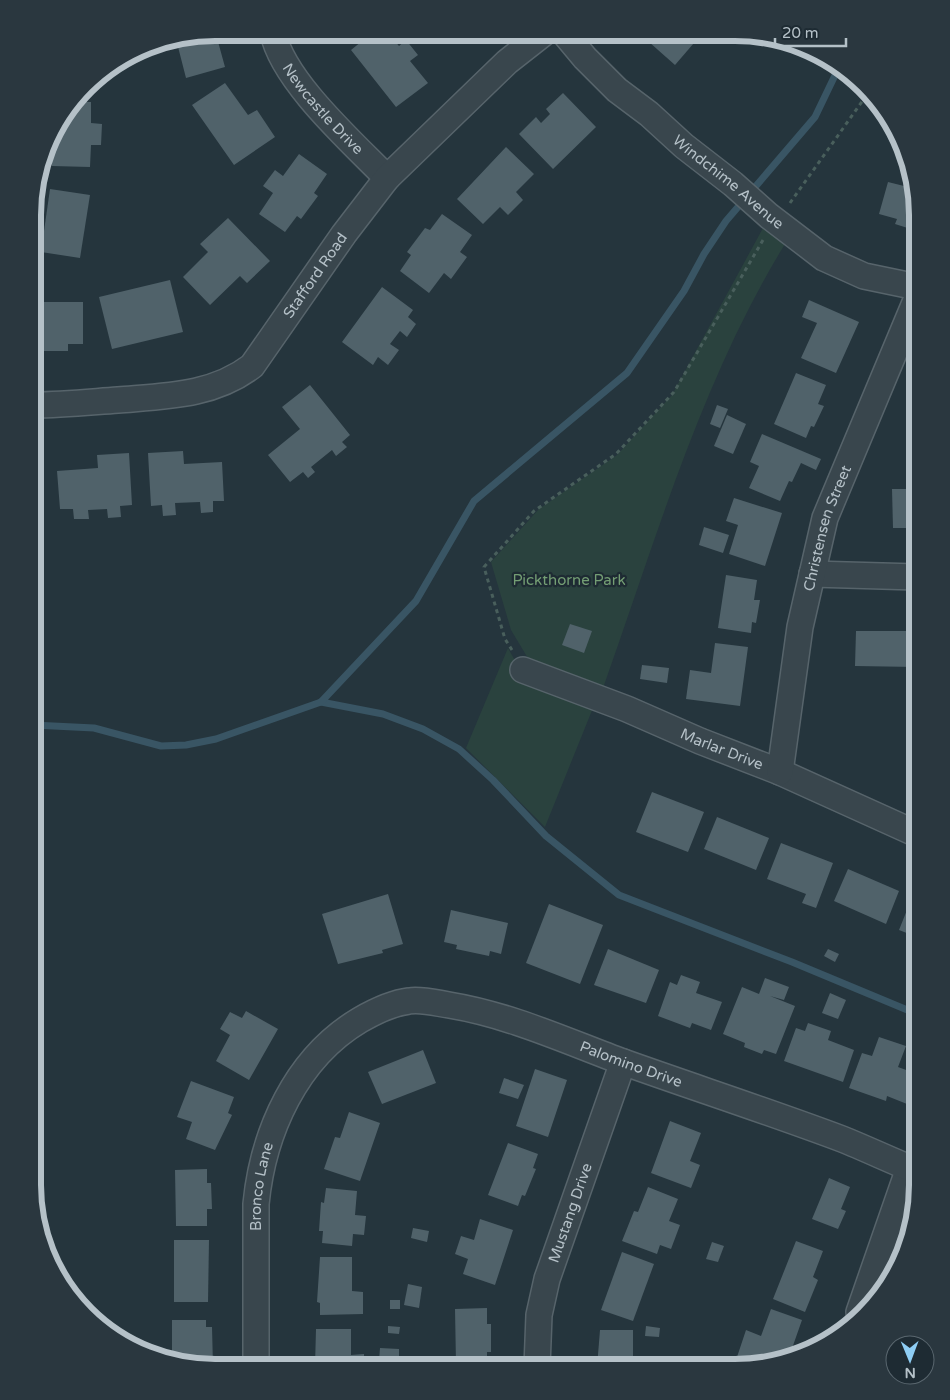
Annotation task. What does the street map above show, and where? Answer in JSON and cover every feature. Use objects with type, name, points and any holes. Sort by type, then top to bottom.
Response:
[{"type":"street","name":"Stafford Road","points":[[41,405],[180,395],[214,387],[236,378],[252,366],[344,234],[387,178],[501,68],[535,41]]},
{"type":"street","name":"Windchime Avenue","points":[[571,41],[617,90],[649,114],[684,146],[733,184],[776,222],[824,258],[864,276],[909,285]]},
{"type":"street","name":"Newcastle Drive","points":[[274,42],[292,73],[303,87],[387,178]]},
{"type":"street","name":"Christensen Street","points":[[780,772],[800,627],[825,518],[909,320]]},
{"type":"street","points":[[812,574],[909,577]]},
{"type":"street","name":"Marlar Drive","points":[[523,670],[627,709],[700,741],[780,772],[908,830]]},
{"type":"street","name":"Palomino Drive","points":[[342,1031],[375,1011],[408,1001],[427,1001],[507,1018],[843,1140],[908,1167]]},
{"type":"street","name":"Bronco Lane","points":[[256,1359],[256,1204],[258,1182],[269,1139],[284,1104],[299,1078],[327,1043],[342,1031]]},
{"type":"street","name":"Mustang Drive","points":[[537,1359],[539,1315],[547,1279],[624,1062]]},
{"type":"street","points":[[862,1304],[908,1182]]},
{"type":"path","points":[[523,670],[505,639],[484,567],[534,512],[616,454],[674,392],[762,242],[864,99]]},
{"type":"green space","name":"Pickthorne Park","points":[[763,228],[785,244],[729,349],[705,405],[662,518],[603,688],[529,660],[511,630],[491,562],[539,509],[617,455],[672,395]]},
{"type":"green space","points":[[508,648],[524,677],[595,703],[545,827],[466,748]]},
{"type":"building","points":[[648,41],[696,41],[675,65]]},
{"type":"building","points":[[218,42],[225,67],[186,78],[178,46]]},
{"type":"building","points":[[361,42],[395,42],[399,46],[407,42],[418,55],[410,61],[428,83],[396,107],[351,50]]},
{"type":"building","points":[[225,83],[248,115],[257,110],[275,137],[234,165],[192,105]]},
{"type":"building","points":[[563,93],[596,127],[553,169],[519,134],[536,117],[541,123],[550,114],[546,109]]},
{"type":"building","points":[[82,102],[91,102],[91,123],[102,124],[101,145],[91,145],[90,167],[52,166],[52,154],[70,118]]},
{"type":"building","points":[[506,147],[534,174],[516,192],[523,200],[508,215],[500,207],[483,224],[457,199]]},
{"type":"building","points":[[299,154],[327,174],[314,193],[318,196],[301,219],[297,216],[285,232],[259,214],[273,193],[263,186],[275,170],[283,176]]},
{"type":"building","points":[[888,182],[906,186],[909,228],[895,224],[897,219],[879,214]]},
{"type":"building","points":[[50,189],[90,195],[80,258],[41,252]]},
{"type":"building","points":[[442,214],[472,235],[460,252],[467,257],[451,279],[444,273],[429,293],[400,271],[411,255],[407,252],[425,228],[430,230]]},
{"type":"building","points":[[228,218],[270,261],[247,283],[240,276],[210,305],[183,277],[208,252],[200,244]]},
{"type":"building","points":[[170,280],[183,332],[112,349],[99,297]]},
{"type":"building","points":[[382,287],[413,310],[408,317],[416,324],[407,337],[400,331],[390,344],[399,350],[388,365],[378,357],[373,365],[342,342]]},
{"type":"building","points":[[809,300],[859,322],[836,373],[801,358],[817,323],[802,317]]},
{"type":"building","points":[[41,302],[83,302],[83,344],[68,344],[68,351],[41,351]]},
{"type":"building","points":[[796,373],[826,385],[818,404],[824,406],[814,427],[811,426],[806,438],[774,424]]},
{"type":"building","points":[[310,385],[350,435],[342,442],[347,447],[336,456],[332,450],[311,467],[315,472],[308,478],[303,472],[290,482],[268,455],[300,429],[282,407]]},
{"type":"building","points":[[717,405],[728,409],[720,428],[710,424]]},
{"type":"building","points":[[727,415],[746,424],[733,454],[714,446]]},
{"type":"building","points":[[762,434],[821,459],[816,470],[801,463],[792,482],[789,481],[780,501],[749,488],[759,466],[750,462]]},
{"type":"building","points":[[183,451],[184,464],[222,462],[224,501],[213,501],[213,512],[201,513],[200,502],[175,503],[176,515],[163,516],[162,505],[151,506],[148,453]]},
{"type":"building","points":[[129,453],[132,505],[120,506],[121,517],[108,518],[107,509],[88,510],[89,519],[74,519],[73,509],[60,509],[57,471],[98,468],[97,455]]},
{"type":"building","points":[[892,489],[909,489],[909,528],[893,528]]},
{"type":"building","points":[[734,498],[782,513],[765,566],[729,554],[738,525],[726,521]]},
{"type":"building","points":[[704,527],[729,535],[723,553],[699,545]]},
{"type":"building","points":[[726,575],[757,580],[754,600],[760,600],[756,623],[752,622],[751,633],[718,628]]},
{"type":"building","points":[[570,624],[592,631],[584,653],[562,645]]},
{"type":"building","points":[[856,631],[909,631],[909,667],[855,666]]},
{"type":"building","points":[[715,643],[748,647],[740,706],[686,699],[690,670],[711,673]]},
{"type":"building","points":[[642,665],[669,668],[667,683],[640,679]]},
{"type":"building","points":[[652,792],[704,812],[688,852],[636,832]]},
{"type":"building","points":[[717,817],[769,838],[756,870],[704,849]]},
{"type":"building","points":[[781,843],[833,863],[816,908],[802,903],[806,894],[767,879]]},
{"type":"building","points":[[848,869],[899,891],[886,924],[834,901]]},
{"type":"building","points":[[388,894],[403,944],[382,950],[383,953],[338,964],[322,914]]},
{"type":"building","points":[[549,904],[603,925],[580,984],[526,963]]},
{"type":"building","points":[[908,907],[908,934],[899,930]]},
{"type":"building","points":[[451,910],[508,923],[501,954],[490,951],[489,956],[456,949],[457,945],[444,942]]},
{"type":"building","points":[[608,949],[659,970],[646,1003],[594,985]]},
{"type":"building","points":[[828,949],[839,954],[835,962],[824,956]]},
{"type":"building","points":[[681,975],[700,982],[696,993],[722,1002],[711,1030],[692,1023],[690,1028],[658,1016],[670,982],[677,985]]},
{"type":"building","points":[[765,978],[789,987],[784,1000],[770,996],[795,1006],[776,1054],[764,1050],[762,1054],[744,1047],[745,1043],[723,1034],[742,987],[759,994]]},
{"type":"building","points":[[830,993],[846,1000],[838,1019],[822,1013]]},
{"type":"building","points":[[246,1011],[278,1029],[249,1080],[216,1061],[230,1035],[220,1029],[230,1012],[242,1018]]},
{"type":"building","points":[[808,1023],[831,1031],[828,1040],[854,1050],[843,1082],[784,1061],[796,1028],[805,1031]]},
{"type":"building","points":[[879,1037],[906,1046],[898,1067],[908,1071],[907,1104],[887,1096],[886,1101],[849,1088],[862,1053],[872,1056]]},
{"type":"building","points":[[423,1050],[436,1083],[382,1104],[368,1072]]},
{"type":"building","points":[[535,1069],[567,1080],[548,1137],[516,1126]]},
{"type":"building","points":[[504,1078],[524,1085],[518,1099],[499,1093]]},
{"type":"building","points":[[191,1081],[234,1097],[228,1113],[232,1115],[215,1150],[186,1139],[192,1122],[177,1117]]},
{"type":"building","points":[[349,1112],[380,1123],[360,1181],[324,1169],[335,1137],[340,1138]]},
{"type":"building","points":[[670,1121],[701,1133],[690,1161],[700,1165],[691,1188],[651,1173]]},
{"type":"building","points":[[508,1143],[538,1154],[533,1168],[536,1169],[525,1196],[522,1195],[518,1206],[488,1195]]},
{"type":"building","points":[[207,1169],[207,1183],[211,1183],[212,1209],[207,1209],[207,1226],[176,1226],[175,1170]]},
{"type":"building","points":[[829,1178],[850,1187],[841,1209],[846,1211],[838,1229],[812,1219]]},
{"type":"building","points":[[648,1187],[678,1199],[669,1221],[680,1225],[671,1249],[660,1245],[657,1254],[622,1241],[634,1211],[638,1212]]},
{"type":"building","points":[[326,1188],[357,1191],[355,1215],[366,1216],[364,1235],[353,1234],[352,1246],[322,1243],[323,1231],[319,1231],[321,1202],[324,1203]]},
{"type":"building","points":[[480,1219],[513,1230],[495,1285],[463,1274],[468,1259],[455,1254],[461,1236],[474,1240]]},
{"type":"building","points":[[413,1228],[429,1231],[427,1242],[411,1238]]},
{"type":"building","points":[[174,1240],[209,1240],[208,1302],[174,1302]]},
{"type":"building","points":[[796,1241],[823,1251],[813,1277],[818,1280],[805,1312],[773,1299]]},
{"type":"building","points":[[712,1242],[724,1246],[718,1262],[706,1259]]},
{"type":"building","points":[[622,1252],[654,1264],[633,1321],[601,1310]]},
{"type":"building","points":[[320,1257],[352,1257],[352,1291],[363,1292],[363,1314],[320,1315],[320,1303],[317,1302]]},
{"type":"building","points":[[408,1284],[422,1287],[419,1308],[404,1305]]},
{"type":"building","points":[[390,1300],[400,1300],[400,1309],[390,1309]]},
{"type":"building","points":[[487,1308],[487,1324],[491,1324],[491,1352],[487,1352],[487,1359],[456,1359],[455,1309]]},
{"type":"building","points":[[771,1309],[802,1320],[792,1350],[747,1358],[737,1357],[746,1330],[761,1336]]},
{"type":"building","points":[[172,1320],[206,1320],[206,1327],[212,1327],[213,1359],[172,1353]]},
{"type":"building","points":[[388,1326],[400,1327],[399,1334],[388,1333]]},
{"type":"building","points":[[646,1326],[660,1328],[659,1337],[645,1336]]},
{"type":"building","points":[[316,1329],[351,1329],[351,1355],[364,1354],[364,1359],[315,1359]]},
{"type":"building","points":[[600,1330],[633,1330],[633,1359],[598,1359]]},
{"type":"building","points":[[380,1348],[399,1349],[399,1359],[379,1359]]},
{"type":"waterway","points":[[41,725],[94,728],[161,746],[186,745],[216,739],[321,702],[416,601],[474,501],[627,373],[684,291],[704,254],[726,221],[815,117],[836,73]]},
{"type":"waterway","points":[[321,702],[383,714],[423,729],[459,749],[493,780],[546,836],[619,895],[792,962],[908,1010]]}]
